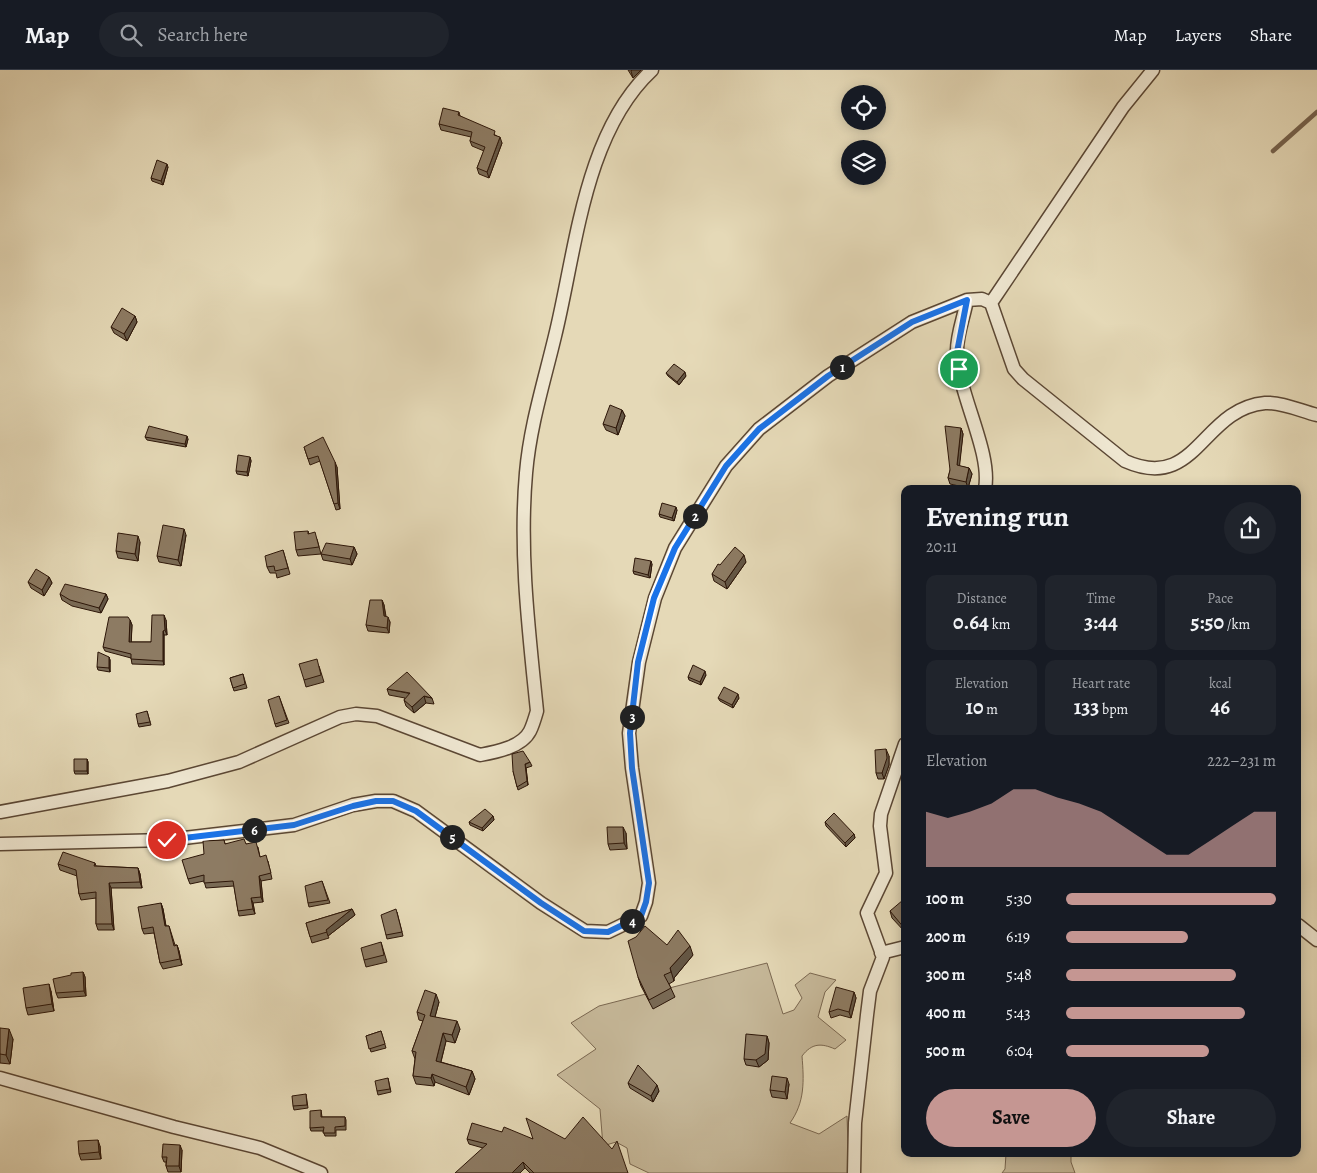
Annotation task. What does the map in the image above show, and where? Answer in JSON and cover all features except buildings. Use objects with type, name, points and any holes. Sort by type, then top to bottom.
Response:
[{"type":"street","points":[[0,812],[168,782],[239,762],[340,717],[356,714],[377,716],[480,755],[496,752],[516,744],[530,733],[537,711],[524,552],[526,474],[533,420],[599,150],[634,89],[652,70]]},
{"type":"street","points":[[990,303],[1123,107],[1153,70]]},
{"type":"street","points":[[0,844],[167,840],[294,825],[353,806],[376,801],[393,801],[416,811],[541,903],[584,931],[608,932],[624,926],[641,916],[646,902],[649,883],[632,768],[630,733],[638,662],[654,598],[675,548],[726,466],[759,429],[828,376],[912,322],[967,300],[982,299],[990,303],[996,315],[1014,369],[1125,461],[1139,468],[1163,470],[1178,464],[1223,420],[1242,409],[1266,403],[1317,415]]},
{"type":"street","points":[[967,300],[957,352],[966,400],[985,463],[985,485]]},
{"type":"street","points":[[854,1173],[855,1123],[870,991],[882,956],[868,921],[867,913],[886,873],[880,826],[881,814],[901,756]]},
{"type":"street","points":[[1301,928],[1317,940]]},
{"type":"street","points":[[881,953],[901,948]]},
{"type":"street","points":[[0,1078],[174,1127],[260,1148],[321,1173]]},
{"type":"shaded area","points":[[767,963],[783,1014],[794,1010],[802,998],[795,985],[810,973],[836,980],[825,992],[818,1017],[846,1040],[835,1049],[821,1045],[813,1046],[802,1056],[803,1083],[801,1099],[790,1123],[819,1134],[847,1116],[849,1173],[649,1173],[630,1164],[627,1148],[616,1142],[603,1146],[600,1109],[557,1075],[596,1049],[571,1023],[599,1006]]},
{"type":"shaded area","points":[[1006,1157],[1071,1157],[1075,1173],[1002,1173],[1005,1169]]},
{"type":"waterway","points":[[1273,151],[1317,112]]},
{"type":"route","points":[[167,840],[294,825],[353,806],[376,801],[393,801],[416,811],[541,903],[584,931],[608,932],[624,926],[641,916],[646,902],[649,883],[632,768],[630,733],[638,662],[654,598],[675,548],[726,466],[759,429],[828,376],[912,322],[967,300],[957,352],[959,369]]}]
